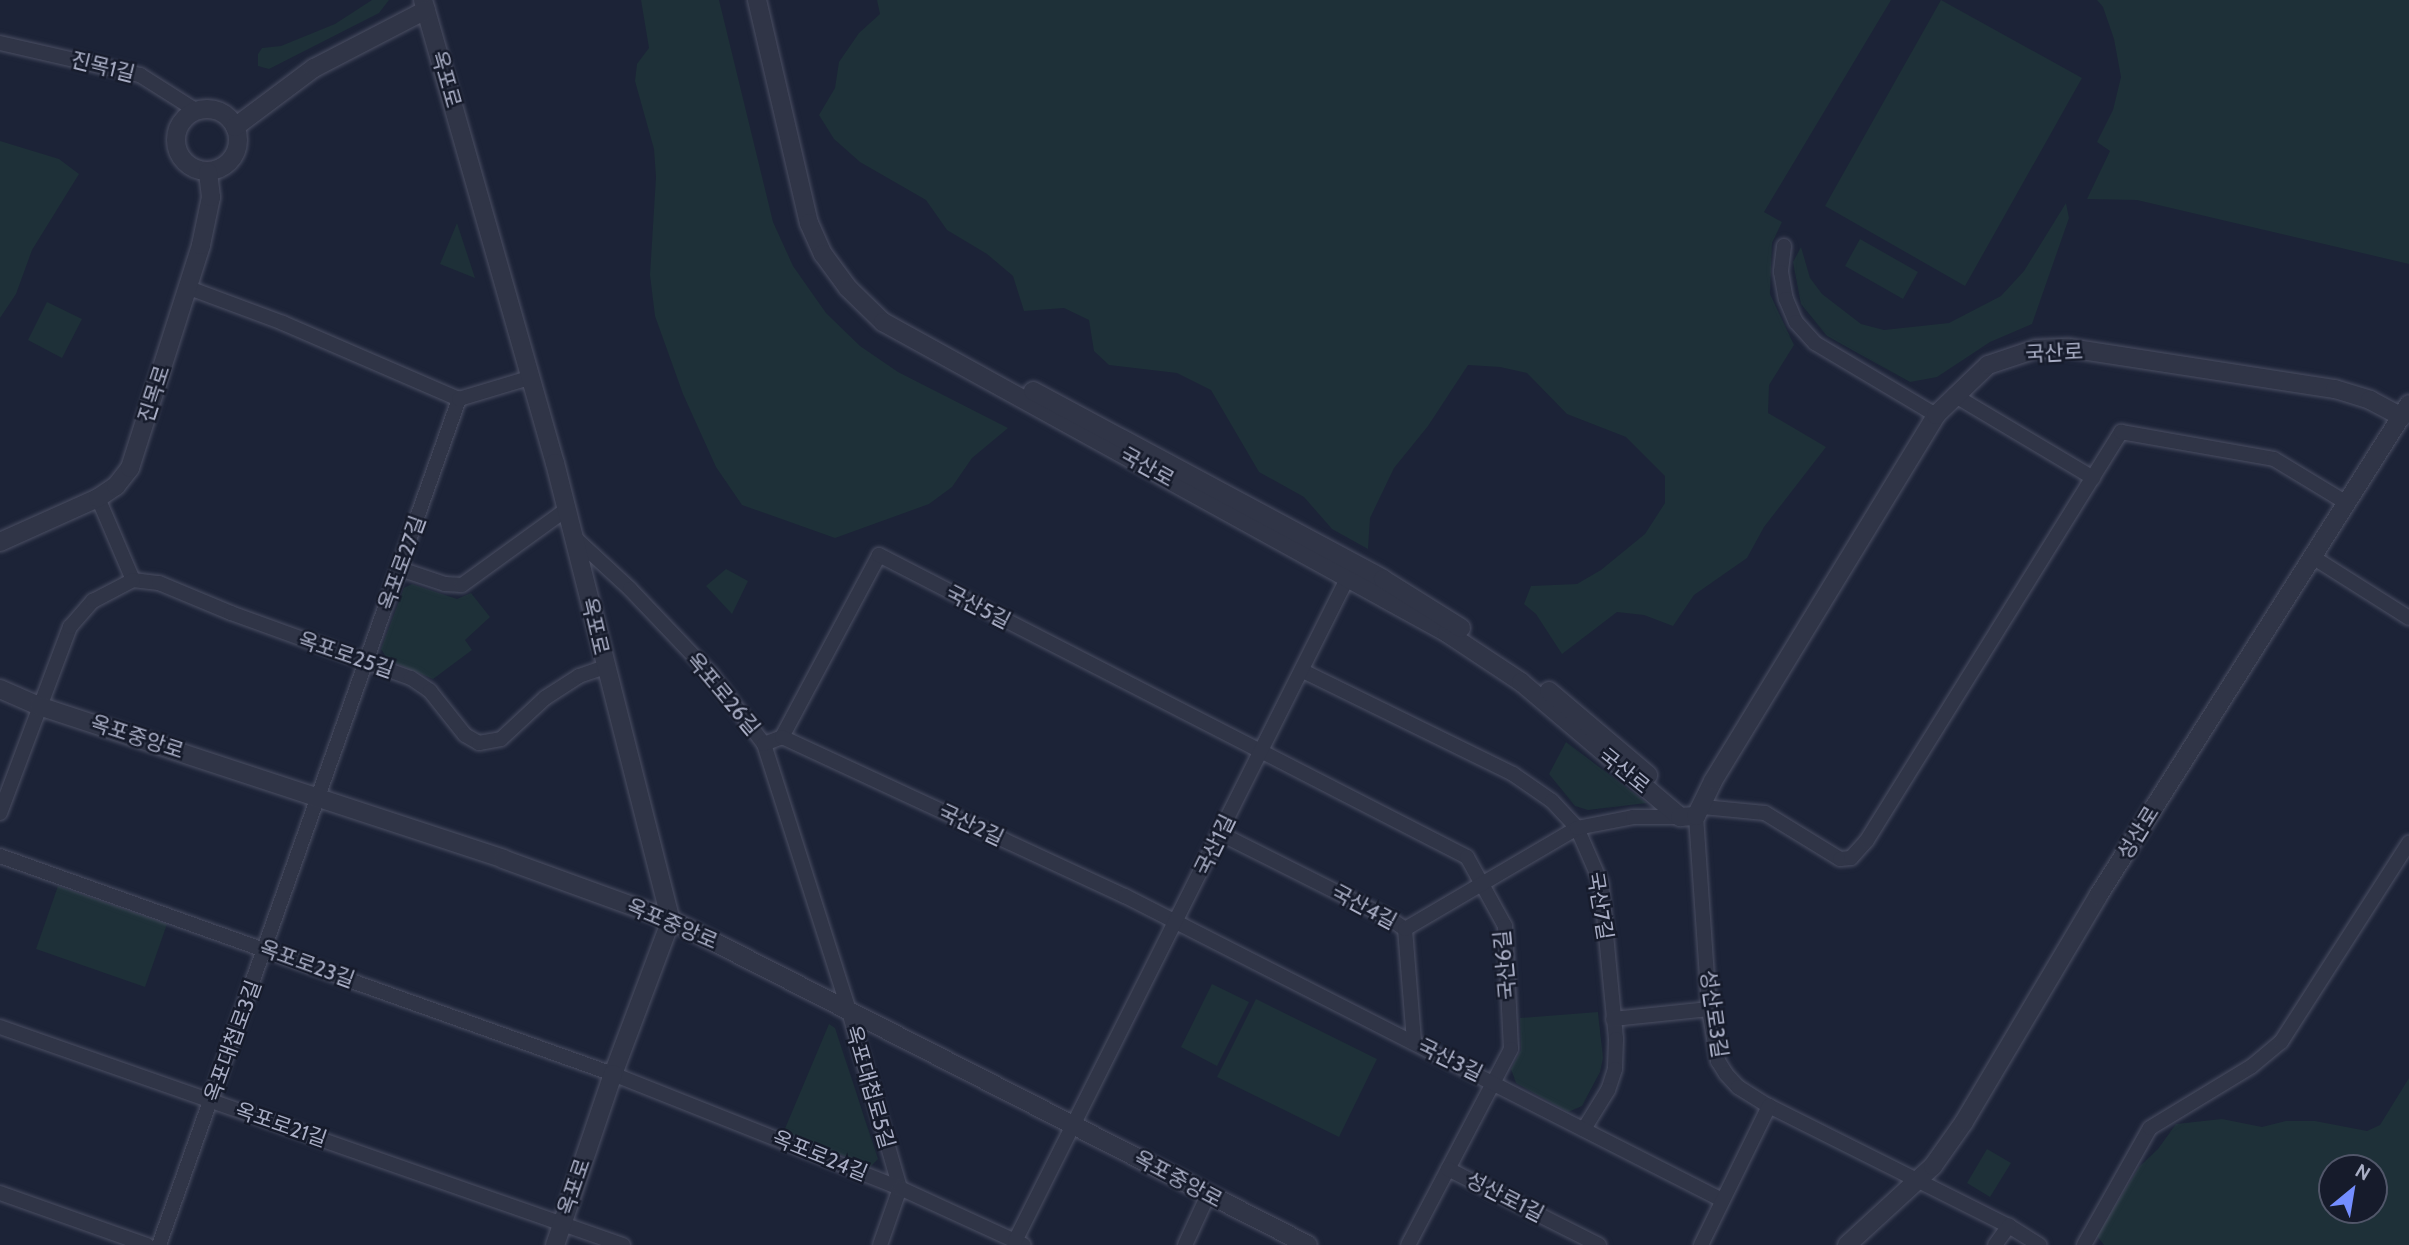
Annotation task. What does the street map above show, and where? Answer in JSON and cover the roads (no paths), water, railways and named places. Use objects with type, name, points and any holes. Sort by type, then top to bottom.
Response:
[{"type":"street","name":"국산로","points":[[757,0],[809,223],[823,254],[883,322],[1352,571],[1416,600],[1530,674],[1693,813],[1936,415],[1988,365],[2036,349],[2069,348],[2335,388],[2407,414]]},
{"type":"street","name":"국산로","points":[[767,0],[817,211],[834,252],[857,282],[892,315],[1352,571]]},
{"type":"street","points":[[235,127],[314,68],[425,5]]},
{"type":"street","name":"옥포로","points":[[425,5],[575,538],[605,667],[671,920],[613,1074],[555,1245]]},
{"type":"street","name":"진목1길","points":[[0,43],[140,75],[197,111]]},
{"type":"street","points":[[206,109],[223,114],[235,127],[238,147],[234,156],[218,170],[208,172],[189,166],[182,159],[176,141],[181,123],[197,111],[206,109]]},
{"type":"street","name":"진목로","points":[[0,542],[98,498],[116,486],[130,468],[188,288],[211,197],[208,172]]},
{"type":"street","points":[[1784,246],[1781,272],[1786,299],[1796,322],[1809,336],[1843,362],[1936,415]]},
{"type":"street","points":[[188,288],[283,323],[459,399],[529,378]]},
{"type":"street","points":[[1954,395],[2093,478]]},
{"type":"street","name":"옥포로27길","points":[[318,796],[459,399]]},
{"type":"street","name":"성산로","points":[[1847,1245],[1933,1166],[1964,1122],[2098,896],[2345,502],[2407,414]]},
{"type":"street","points":[[1405,929],[1482,881],[1577,828],[1633,817],[1693,813],[1765,813],[1840,859],[1852,858],[1867,840],[2121,432],[2274,459],[2345,502]]},
{"type":"street","points":[[0,813],[63,642],[82,610],[93,601],[134,580],[98,498]]},
{"type":"street","points":[[400,569],[445,584],[462,585],[567,509]]},
{"type":"street","name":"옥포로26길","points":[[575,538],[630,589],[711,674],[764,744],[848,1008]]},
{"type":"street","name":"국산5길","points":[[782,737],[879,555],[1262,752]]},
{"type":"street","points":[[2311,556],[2409,618]]},
{"type":"street","name":"국산1길","points":[[1020,1243],[1075,1126],[1352,571]]},
{"type":"street","name":"옥포로25길","points":[[134,580],[159,583],[366,664],[411,678],[429,691],[465,735],[479,743],[501,739],[545,698],[568,683],[605,667]]},
{"type":"street","name":"국산7길","points":[[1303,671],[1513,774],[1552,801],[1577,828],[1601,883],[1615,1069],[1608,1090],[1584,1129]]},
{"type":"street","name":"옥포중앙로","points":[[0,690],[39,706],[318,796],[671,920],[848,1008],[1304,1244]]},
{"type":"street","points":[[764,744],[782,737]]},
{"type":"street","name":"국산2길","points":[[782,737],[1177,922]]},
{"type":"street","name":"국산6길","points":[[1262,752],[1467,857],[1505,926],[1511,1049],[1408,1245]]},
{"type":"street","name":"옥포대첩로3길","points":[[159,1245],[318,796]]},
{"type":"street","name":"성산로3길","points":[[1693,813],[1709,1009],[1717,1061],[1738,1087],[1769,1105],[1917,1182],[2009,1226],[2040,1245]]},
{"type":"street","name":"국산4길","points":[[1221,834],[1405,929],[1414,1042]]},
{"type":"street","points":[[2084,1245],[2150,1128],[2252,1066],[2281,1042],[2409,843]]},
{"type":"street","name":"옥포로23길","points":[[0,856],[613,1074]]},
{"type":"street","name":"국산3길","points":[[1177,922],[1722,1200]]},
{"type":"street","name":"옥포대첩로5길","points":[[848,1008],[900,1188]]},
{"type":"street","points":[[1613,1019],[1709,1009]]},
{"type":"street","name":"옥포로21길","points":[[0,1027],[623,1245]]},
{"type":"street","name":"옥포로24길","points":[[613,1074],[900,1188],[1020,1243]]},
{"type":"street","points":[[1701,1245],[1769,1105]]},
{"type":"street","name":"성산로1길","points":[[1448,1169],[1599,1245]]},
{"type":"street","points":[[880,1245],[900,1188]]},
{"type":"street","points":[[0,1193],[147,1245]]},
{"type":"street","points":[[1185,1245],[1208,1195]]},
{"type":"street","points":[[1995,1245],[2009,1226]]}]
